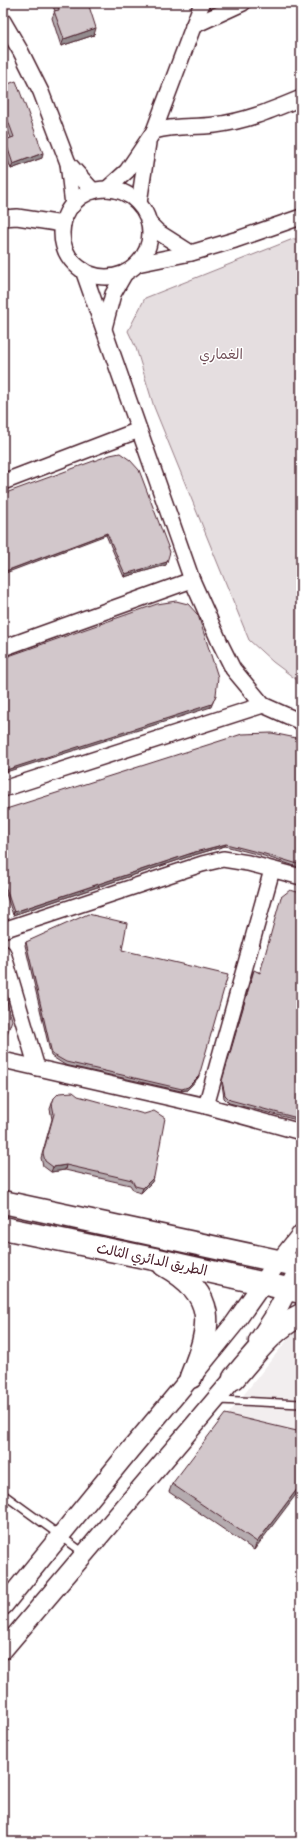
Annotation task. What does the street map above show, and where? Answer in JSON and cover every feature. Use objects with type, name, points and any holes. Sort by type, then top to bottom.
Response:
[{"type":"main road","name":"الطريق الدائري الثالث","points":[[3,1202],[278,1260],[301,1263]]},
{"type":"main road","name":"الطريق الدائري الثالث","points":[[3,1228],[154,1259],[294,1291]]},
{"type":"main road","points":[[154,1259],[187,1281],[198,1292],[205,1306],[207,1320],[206,1334],[202,1352],[191,1377]]},
{"type":"main road","points":[[234,1378],[274,1334],[301,1315]]},
{"type":"street","points":[[139,203],[151,136],[202,3]]},
{"type":"street","points":[[194,26],[243,3]]},
{"type":"street","points":[[3,22],[22,52],[41,92],[68,163],[73,205]]},
{"type":"street","points":[[149,223],[150,238],[146,252],[137,264],[125,273],[110,277],[96,276],[83,270],[73,262],[65,250],[62,237],[63,224],[67,213],[73,205],[82,196],[100,190],[127,171],[151,136],[169,127],[214,126],[247,120],[301,98]]},
{"type":"street","points":[[68,163],[100,190],[120,191],[139,203],[149,223],[158,232],[191,252]]},
{"type":"street","points":[[3,218],[17,217],[63,224]]},
{"type":"street","points":[[137,264],[235,240],[301,217]]},
{"type":"street","points":[[83,270],[192,580],[220,643],[233,669],[263,705],[301,722]]},
{"type":"street","points":[[104,329],[113,294],[125,273]]},
{"type":"street","points":[[3,482],[139,430]]},
{"type":"street","points":[[3,648],[192,580]]},
{"type":"street","points":[[3,789],[263,705]]},
{"type":"street","points":[[3,930],[202,864],[223,859],[248,863],[301,877]]},
{"type":"street","points":[[206,1106],[272,870]]},
{"type":"street","points":[[3,953],[37,1068]]},
{"type":"street","points":[[3,1060],[206,1106],[301,1132]]},
{"type":"street","points":[[3,1606],[234,1324],[278,1260],[301,1232]]},
{"type":"street","points":[[3,1650],[234,1378],[270,1323],[294,1291],[301,1263]]},
{"type":"lane","points":[[215,1399],[301,1404]]},
{"type":"lane","points":[[3,1494],[84,1553]]},
{"type":"shaded area","points":[[301,1330],[301,1441],[222,1422],[292,1334]]},
{"type":"green space","name":"الغماري","points":[[293,239],[301,239],[301,683],[273,662],[249,640],[154,407],[136,348],[128,331],[145,298]]},
{"type":"building","points":[[57,3],[88,3],[96,28],[64,39],[54,11],[59,10]]},
{"type":"building","points":[[16,81],[43,153],[13,164],[5,140],[14,137],[3,107],[3,86]]},
{"type":"building","points":[[120,453],[130,460],[139,470],[170,552],[167,562],[125,574],[107,533],[3,572],[3,494],[110,455]]},
{"type":"building","points":[[176,601],[188,604],[198,615],[218,677],[216,695],[212,704],[3,771],[3,658],[157,604]]},
{"type":"building","points":[[272,733],[301,739],[301,865],[226,844],[195,852],[14,912],[3,880],[3,810],[242,734]]},
{"type":"building","points":[[290,890],[301,893],[301,1119],[230,1100],[225,1095],[222,1081],[254,970],[260,973],[281,897]]},
{"type":"building","points":[[88,914],[127,923],[122,950],[228,975],[199,1076],[188,1087],[182,1089],[66,1062],[52,1054],[26,942]]},
{"type":"building","points":[[3,988],[12,1020],[6,1037],[3,1039]]},
{"type":"building","points":[[73,1092],[78,1096],[144,1114],[154,1111],[165,1118],[154,1177],[143,1188],[135,1186],[132,1180],[66,1165],[53,1167],[45,1161],[43,1153],[54,1114],[52,1104],[54,1098],[59,1093]]},
{"type":"building","points":[[225,1414],[301,1432],[301,1484],[257,1542],[172,1484]]}]
